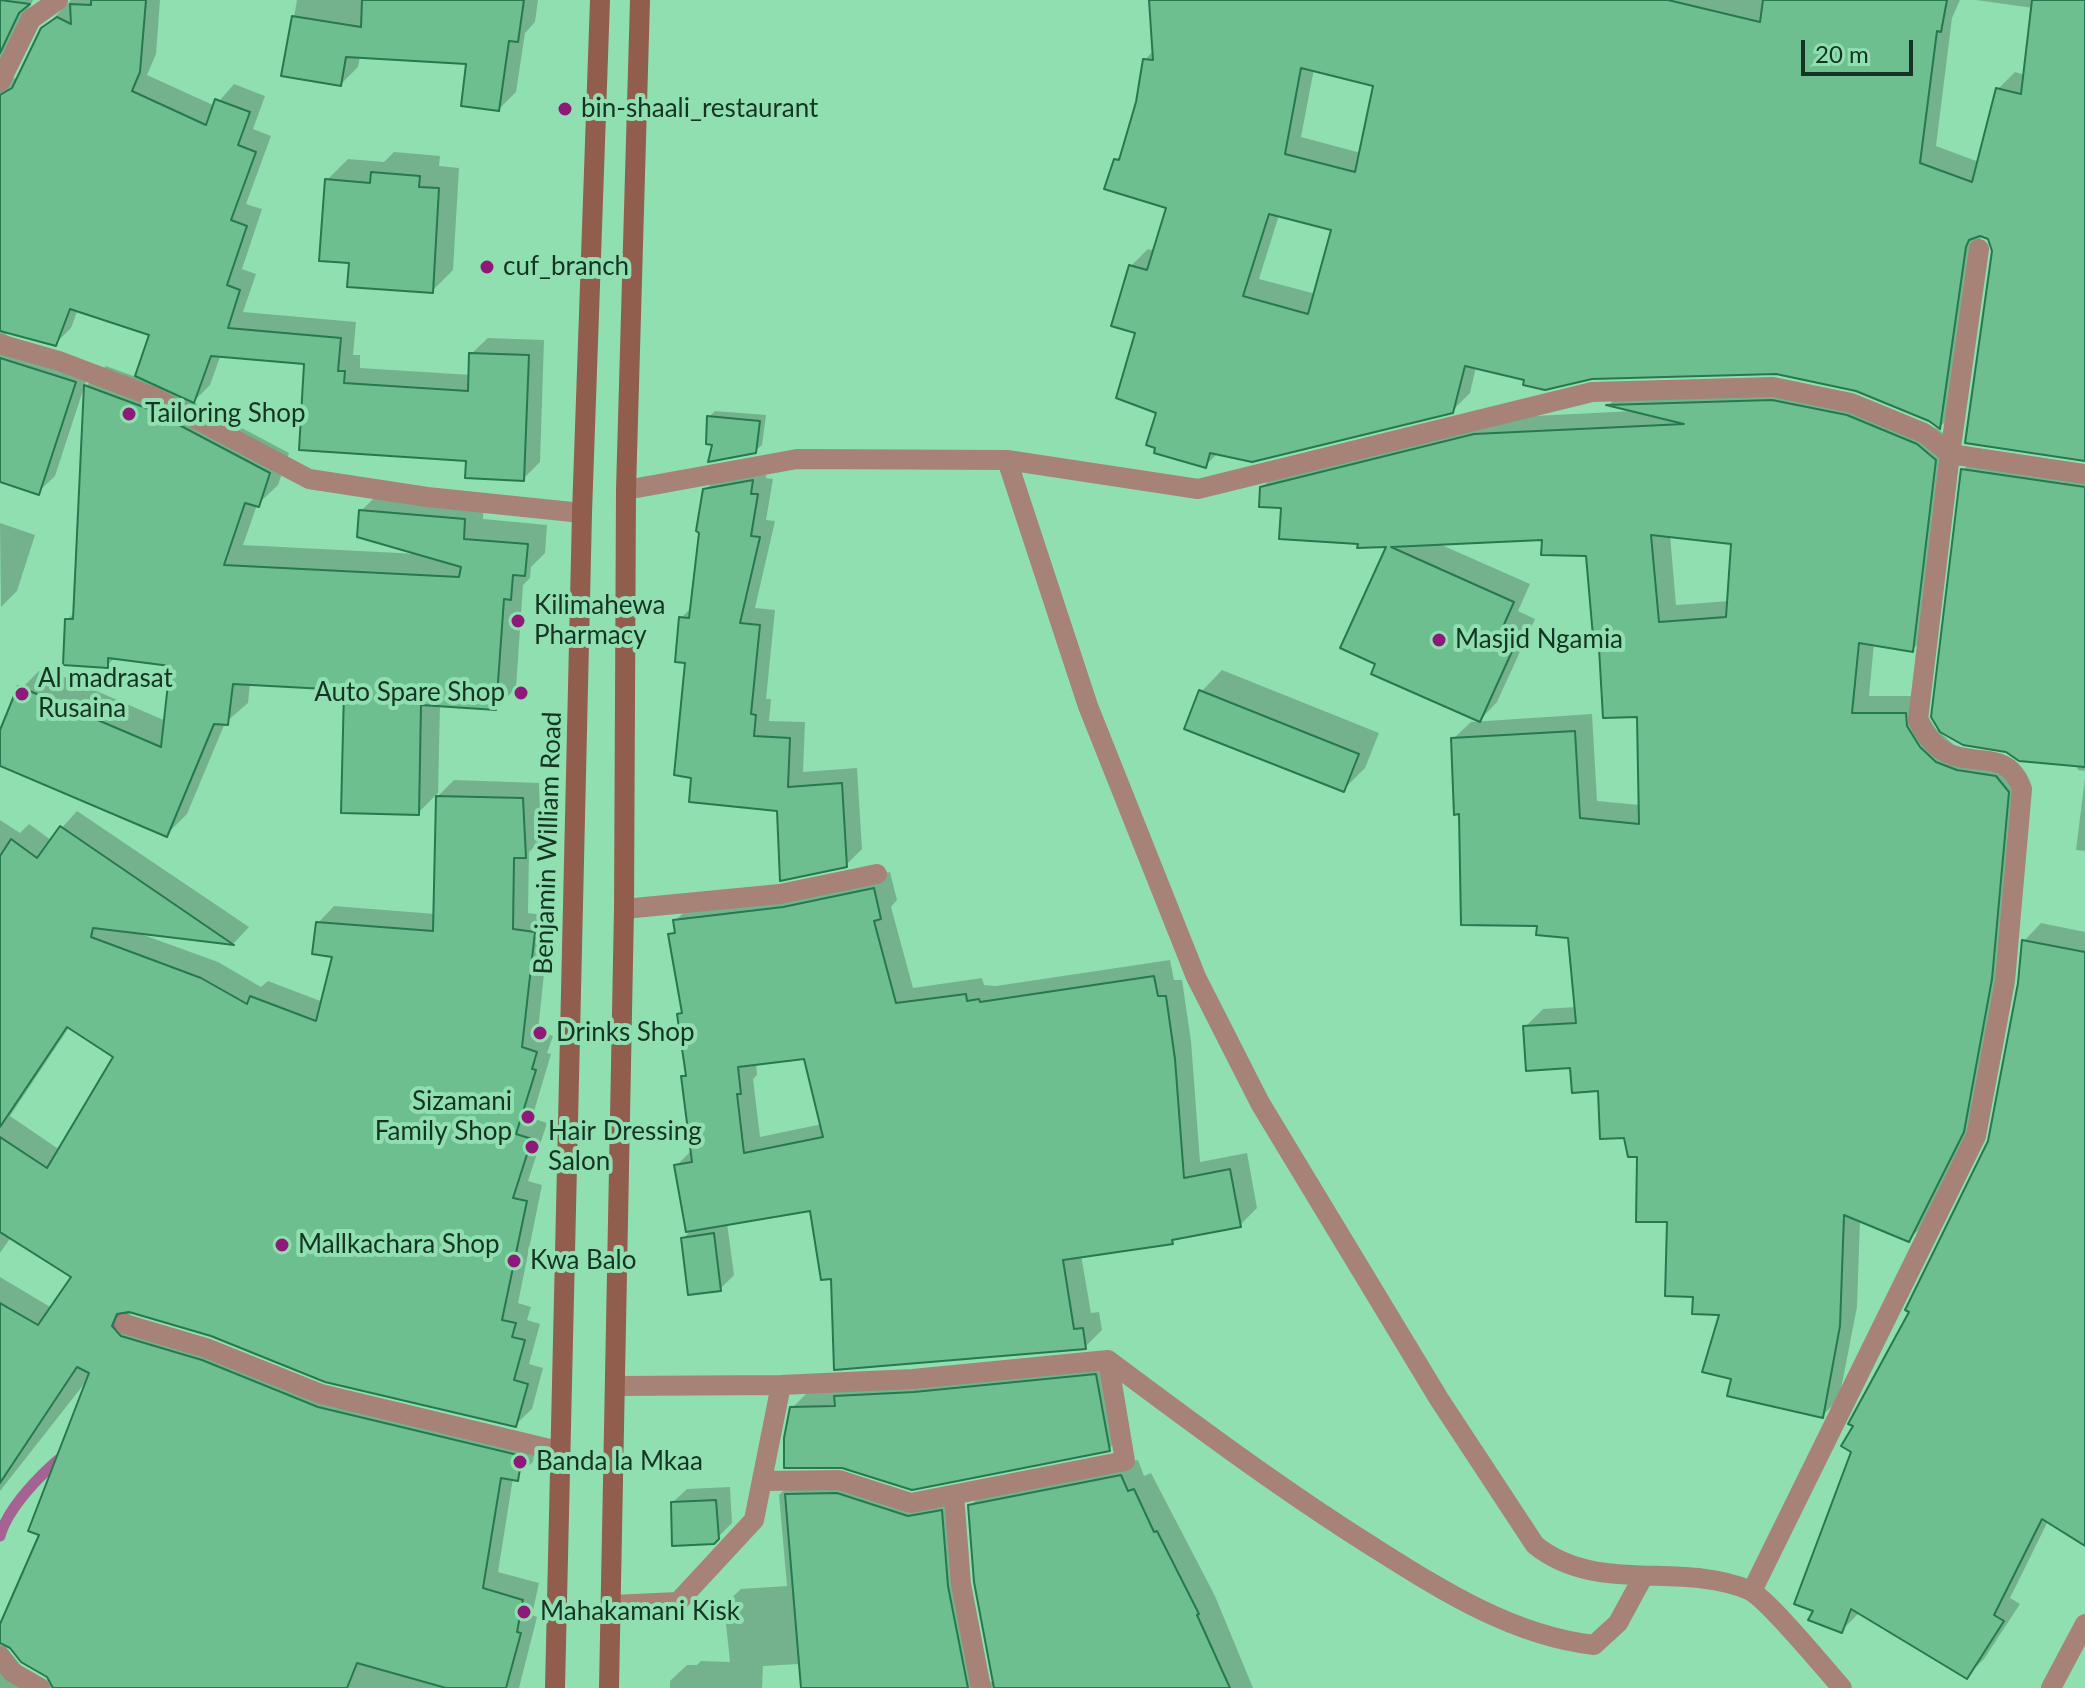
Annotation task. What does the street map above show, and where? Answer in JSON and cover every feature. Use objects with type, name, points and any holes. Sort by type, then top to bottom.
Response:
[{"type":"main road","name":"Benjamin William Road","points":[[555,1688],[558,1451],[582,513],[600,0]]},
{"type":"main road","points":[[609,1688],[613,1605],[624,909],[626,490],[640,0]]},
{"type":"street","points":[[0,82],[31,19],[58,0]]},
{"type":"street","points":[[1752,1591],[1976,1136],[2005,981],[2022,789],[2016,772],[2004,764],[1945,755],[1927,740],[1918,720],[1950,454],[1979,249]]},
{"type":"street","points":[[0,344],[59,361],[154,397],[309,479],[427,497],[582,513]]},
{"type":"street","points":[[626,490],[797,459],[1007,460],[1198,489],[1592,392],[1773,387],[1851,403],[1924,433],[1950,454],[2085,474]]},
{"type":"street","points":[[1007,460],[1088,706],[1196,977],[1260,1103],[1439,1399],[1535,1545],[1552,1558],[1577,1569],[1700,1580],[1752,1591],[1842,1688]]},
{"type":"street","points":[[624,909],[780,894],[877,874]]},
{"type":"street","points":[[125,1324],[206,1348],[321,1394],[558,1451]]},
{"type":"street","points":[[616,1386],[781,1385],[913,1379],[1108,1360],[1296,1499],[1429,1582],[1512,1624],[1562,1641],[1594,1645],[1618,1623],[1643,1577]]},
{"type":"street","points":[[762,1481],[839,1480],[911,1503],[1125,1461],[1108,1360]]},
{"type":"street","points":[[613,1605],[678,1602],[754,1520],[781,1385]]},
{"type":"street","points":[[954,1495],[961,1584],[981,1688]]},
{"type":"street","points":[[2051,1688],[2085,1624]]},
{"type":"street","points":[[0,1656],[12,1672],[40,1688]]},
{"type":"building","points":[[0,0],[30,4],[19,13],[0,53]]},
{"type":"building","points":[[91,0],[146,0],[140,72],[132,91],[206,125],[215,99],[250,112],[238,145],[256,152],[231,220],[247,226],[227,285],[240,290],[228,328],[341,338],[338,371],[345,371],[344,383],[468,391],[469,353],[529,355],[524,481],[465,478],[466,461],[299,450],[304,364],[211,356],[194,403],[135,376],[149,335],[70,309],[56,346],[0,331],[0,95],[12,88],[41,28],[57,17],[71,24],[70,4],[91,5]]},
{"type":"building","points":[[362,0],[524,0],[518,42],[509,41],[499,111],[461,106],[466,64],[346,57],[341,86],[281,76],[292,16],[361,27]]},
{"type":"building","points":[[1149,0],[1668,0],[1760,22],[1763,0],[1947,0],[1941,32],[1937,31],[1920,163],[1972,182],[1996,88],[2021,94],[2032,0],[2085,0],[2085,461],[1965,443],[1992,251],[1988,239],[1980,236],[1969,240],[1966,247],[1940,429],[1929,421],[1856,391],[1776,374],[1592,379],[1545,390],[1523,385],[1524,380],[1465,366],[1453,413],[1252,462],[1210,453],[1206,468],[1154,453],[1155,448],[1146,445],[1156,413],[1116,398],[1135,333],[1111,326],[1129,265],[1147,270],[1166,208],[1104,189],[1114,159],[1119,160],[1136,102],[1143,59],[1153,60]],"holes":[[[1301,68],[1373,86],[1355,172],[1285,154]],[[1269,214],[1331,230],[1308,314],[1243,296]]]},
{"type":"building","points":[[371,172],[420,176],[419,187],[439,188],[433,293],[347,287],[349,263],[319,261],[325,179],[370,183]]},
{"type":"building","points":[[0,358],[76,382],[39,495],[0,482]]},
{"type":"building","points":[[84,385],[149,409],[270,473],[259,507],[245,503],[224,565],[459,577],[461,567],[357,537],[359,510],[465,519],[464,539],[528,544],[525,576],[513,575],[511,600],[504,599],[496,710],[421,705],[419,815],[341,813],[344,690],[233,684],[228,725],[214,724],[167,837],[0,766],[0,730],[18,686],[161,747],[170,666],[108,658],[108,668],[63,665],[65,619],[73,619]]},
{"type":"building","points":[[1772,400],[1847,415],[1917,444],[1936,460],[1913,652],[1859,643],[1852,713],[1906,713],[1907,726],[1920,747],[1936,762],[1957,770],[1996,776],[2009,792],[1992,979],[1964,1132],[1909,1242],[1844,1215],[1840,1326],[1823,1418],[1727,1396],[1731,1379],[1702,1372],[1719,1315],[1692,1314],[1693,1297],[1665,1296],[1667,1222],[1636,1222],[1637,1157],[1628,1157],[1624,1138],[1600,1139],[1598,1091],[1572,1093],[1570,1068],[1526,1071],[1523,1026],[1576,1023],[1568,938],[1536,935],[1537,926],[1461,925],[1459,814],[1454,815],[1451,738],[1575,731],[1580,818],[1639,824],[1637,717],[1603,718],[1599,648],[1594,648],[1586,556],[1541,555],[1542,540],[1391,547],[1514,602],[1502,629],[1519,636],[1480,722],[1371,674],[1375,664],[1340,648],[1386,547],[1357,548],[1358,544],[1279,539],[1281,508],[1259,507],[1260,487],[1474,434],[1684,424],[1606,405]],"holes":[[[1651,535],[1731,544],[1726,617],[1659,622]]]},
{"type":"building","points":[[707,416],[760,421],[756,453],[708,462],[712,445],[706,444]]},
{"type":"building","points":[[1961,469],[2085,487],[2085,767],[2019,761],[2006,752],[1963,745],[1940,732],[1931,717]]},
{"type":"building","points":[[753,480],[751,494],[758,494],[751,536],[760,537],[740,623],[760,625],[751,714],[756,715],[754,736],[790,738],[788,787],[842,783],[847,867],[780,881],[777,811],[689,802],[691,778],[674,775],[685,663],[675,662],[679,617],[689,618],[699,533],[696,531],[703,489]]},
{"type":"building","points":[[1199,690],[1359,754],[1344,792],[1184,729]]},
{"type":"building","points":[[436,796],[523,798],[526,858],[514,858],[513,929],[535,932],[522,1047],[537,1052],[532,1069],[536,1070],[516,1134],[532,1139],[513,1198],[527,1201],[502,1320],[516,1323],[512,1337],[525,1340],[514,1380],[528,1384],[516,1427],[325,1382],[211,1336],[129,1312],[117,1314],[112,1326],[121,1336],[202,1360],[318,1407],[522,1456],[518,1481],[501,1478],[483,1588],[523,1600],[517,1632],[521,1633],[506,1688],[446,1688],[357,1663],[347,1688],[53,1688],[47,1677],[21,1662],[10,1648],[0,1643],[0,1624],[39,1535],[28,1531],[89,1373],[77,1367],[0,1483],[0,1303],[38,1325],[71,1277],[0,1232],[0,1137],[47,1168],[113,1057],[67,1027],[0,1127],[0,856],[11,839],[37,858],[60,826],[234,945],[93,928],[91,937],[201,978],[247,1004],[250,996],[316,1021],[332,957],[312,954],[316,922],[433,931]]},
{"type":"building","points":[[874,888],[881,919],[874,921],[896,1003],[966,994],[967,1001],[979,999],[980,1002],[1154,976],[1158,996],[1166,996],[1175,1059],[1184,1178],[1230,1169],[1241,1227],[1172,1240],[1173,1244],[1063,1260],[1074,1329],[1083,1328],[1086,1349],[834,1370],[831,1279],[821,1280],[810,1211],[686,1232],[674,1165],[692,1162],[681,1076],[686,1076],[677,1014],[682,1013],[668,934],[675,933],[673,920],[783,907]],"holes":[[[804,1059],[823,1137],[744,1153],[737,1094],[741,1094],[738,1067]]]},
{"type":"building","points":[[2022,940],[2085,952],[2085,1546],[2042,1519],[1994,1615],[2004,1621],[1967,1679],[1851,1609],[1842,1633],[1808,1620],[1813,1611],[1794,1604],[1851,1452],[1841,1446],[1853,1426],[1848,1424],[1909,1312],[1905,1310],[1988,1141],[2018,983]]},
{"type":"building","points":[[714,1233],[721,1291],[688,1295],[681,1238]]},
{"type":"building","points":[[1096,1374],[1110,1451],[912,1490],[842,1468],[784,1468],[784,1438],[790,1407],[835,1406],[834,1396],[914,1392]]},
{"type":"building","points":[[1121,1475],[1128,1491],[1134,1489],[1154,1532],[1157,1531],[1199,1614],[1230,1688],[994,1688],[974,1582],[968,1505]]},
{"type":"building","points":[[837,1493],[908,1516],[942,1510],[948,1586],[968,1688],[801,1688],[785,1494]]},
{"type":"building","points":[[716,1500],[719,1539],[714,1544],[672,1546],[671,1502]]},
{"type":"waterway","points":[[107,1333],[130,1302]]},
{"type":"waterway","points":[[0,1536],[18,1502],[64,1455]]},
{"type":"place","name":"bin-shaali_restaurant","points":[[565,109]]},
{"type":"place","name":"cuf_branch","points":[[487,267]]},
{"type":"place","name":"Tailoring Shop","points":[[129,414]]},
{"type":"place","name":"Kilimahewa Pharmacy","points":[[518,621]]},
{"type":"place","name":"Masjid Ngamia","points":[[1439,640]]},
{"type":"place","name":"Auto Spare Shop","points":[[521,693]]},
{"type":"place","name":"Al madrasat Rusaina","points":[[22,694]]},
{"type":"place","name":"Drinks Shop","points":[[540,1033]]},
{"type":"place","name":"Sizamani Family Shop","points":[[528,1117]]},
{"type":"place","name":"Hair Dressing Salon","points":[[532,1147]]},
{"type":"place","name":"Mallkachara Shop","points":[[282,1245]]},
{"type":"place","name":"Kwa Balo","points":[[514,1261]]},
{"type":"place","name":"Banda la Mkaa","points":[[520,1462]]},
{"type":"place","name":"Mahakamani Kisk","points":[[524,1612]]}]
